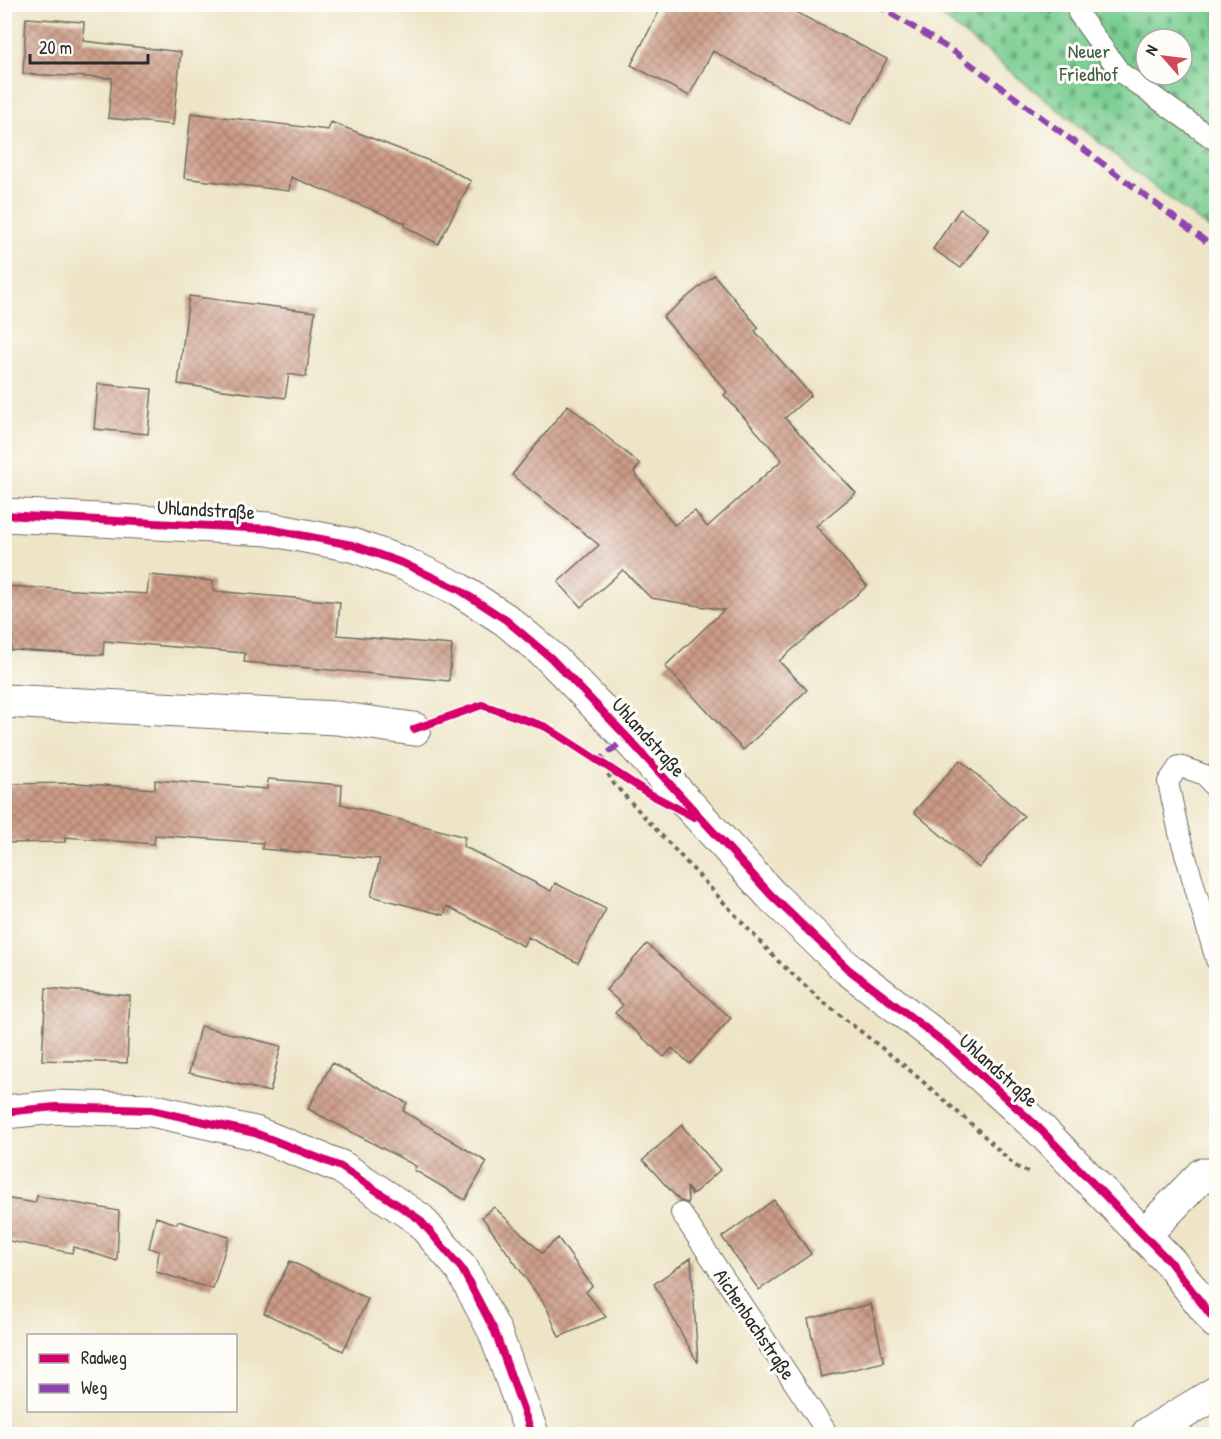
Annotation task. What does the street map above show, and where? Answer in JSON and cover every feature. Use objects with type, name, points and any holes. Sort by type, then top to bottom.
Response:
[{"type":"street","name":"Uhlandstraße","points":[[4,514],[268,529],[352,545],[405,564],[458,589],[506,620],[551,658],[627,737],[771,895],[848,969],[950,1047],[1031,1121],[1170,1262],[1216,1322]]},
{"type":"street","points":[[4,701],[336,718],[414,729]]},
{"type":"street","points":[[4,1112],[56,1107],[151,1110],[255,1133],[341,1167],[419,1219],[462,1269],[495,1332],[532,1434]]},
{"type":"street","points":[[1143,1236],[1202,1176],[1216,1176]]},
{"type":"street","points":[[1148,1434],[1216,1393]]},
{"type":"lane","points":[[1079,9],[1120,72],[1216,141]]},
{"type":"lane","points":[[1216,790],[1205,776],[1179,766],[1168,782],[1179,832],[1216,960]]},
{"type":"lane","name":"Aichenbachstraße","points":[[681,1213],[828,1434]]},
{"type":"path","points":[[1012,4],[1021,8],[1079,9]]},
{"type":"path","points":[[609,767],[619,774]]},
{"type":"green space","name":"Neuer Friedhof","points":[[923,5],[1216,5],[1216,234],[931,8]]},
{"type":"building","points":[[663,4],[780,4],[887,59],[850,125],[713,51],[689,96],[631,65]]},
{"type":"building","points":[[26,18],[84,22],[83,41],[181,52],[173,125],[108,118],[112,78],[23,74]]},
{"type":"building","points":[[191,113],[328,130],[331,122],[447,168],[471,181],[438,244],[404,226],[406,223],[291,177],[289,191],[184,178]]},
{"type":"building","points":[[960,209],[989,229],[961,268],[933,249]]},
{"type":"building","points":[[714,275],[759,328],[755,331],[811,395],[785,418],[856,493],[816,526],[867,586],[779,661],[807,690],[743,750],[665,666],[724,610],[651,598],[623,570],[581,607],[558,582],[599,545],[512,475],[568,405],[640,464],[634,472],[674,525],[695,511],[707,527],[782,460],[724,395],[727,392],[663,317]]},
{"type":"building","points":[[189,296],[315,312],[306,377],[289,374],[285,398],[178,384]]},
{"type":"building","points":[[98,384],[152,389],[148,434],[94,429]]},
{"type":"building","points":[[149,575],[213,581],[213,591],[340,602],[337,635],[452,645],[449,681],[244,662],[245,653],[104,641],[103,655],[11,650],[12,637],[4,636],[4,586],[147,594]]},
{"type":"building","points":[[960,760],[1024,816],[979,868],[914,812]]},
{"type":"building","points":[[268,779],[342,785],[341,804],[465,837],[463,846],[551,891],[555,883],[606,909],[578,963],[528,937],[523,946],[447,906],[444,915],[371,896],[380,859],[262,849],[263,843],[155,835],[154,844],[65,837],[65,842],[4,843],[4,784],[77,783],[155,789],[155,780],[267,789]]},
{"type":"building","points":[[647,944],[731,1018],[690,1064],[672,1048],[664,1057],[615,1013],[623,1005],[606,990]]},
{"type":"building","points":[[46,988],[130,996],[127,1063],[42,1060]]},
{"type":"building","points":[[200,1026],[281,1046],[270,1092],[189,1073]]},
{"type":"building","points":[[332,1063],[407,1103],[403,1111],[487,1162],[465,1200],[414,1170],[416,1166],[308,1109]]},
{"type":"building","points":[[683,1124],[683,1127],[720,1170],[692,1195],[687,1187],[688,1203],[680,1201],[643,1160]]},
{"type":"building","points":[[37,1196],[119,1211],[117,1261],[74,1247],[72,1253],[4,1240],[4,1198],[35,1203]]},
{"type":"building","points":[[774,1200],[811,1254],[759,1290],[722,1237]]},
{"type":"building","points":[[494,1207],[542,1253],[558,1238],[592,1286],[586,1292],[606,1317],[559,1337],[547,1308],[482,1217]]},
{"type":"building","points":[[156,1217],[177,1224],[178,1221],[229,1237],[213,1289],[156,1272],[159,1251],[149,1248]]},
{"type":"building","points":[[691,1258],[698,1363],[654,1284]]},
{"type":"building","points":[[290,1261],[368,1299],[343,1351],[264,1313]]},
{"type":"building","points":[[871,1304],[884,1362],[821,1377],[808,1319]]},
{"type":"marked path","points":[[875,4],[956,53],[1216,249]]},
{"type":"marked path","points":[[595,758],[599,761],[627,737]]},
{"type":"cycle path","points":[[4,515],[269,529],[352,545],[405,564],[458,589],[506,620],[551,658],[627,737],[771,895],[848,969],[950,1047],[1039,1128],[1170,1262],[1216,1322]]},
{"type":"cycle path","points":[[414,729],[482,705],[546,727],[648,793],[694,817]]},
{"type":"cycle path","points":[[4,1112],[56,1107],[151,1110],[255,1133],[341,1167],[419,1219],[462,1269],[495,1332],[532,1434]]}]
